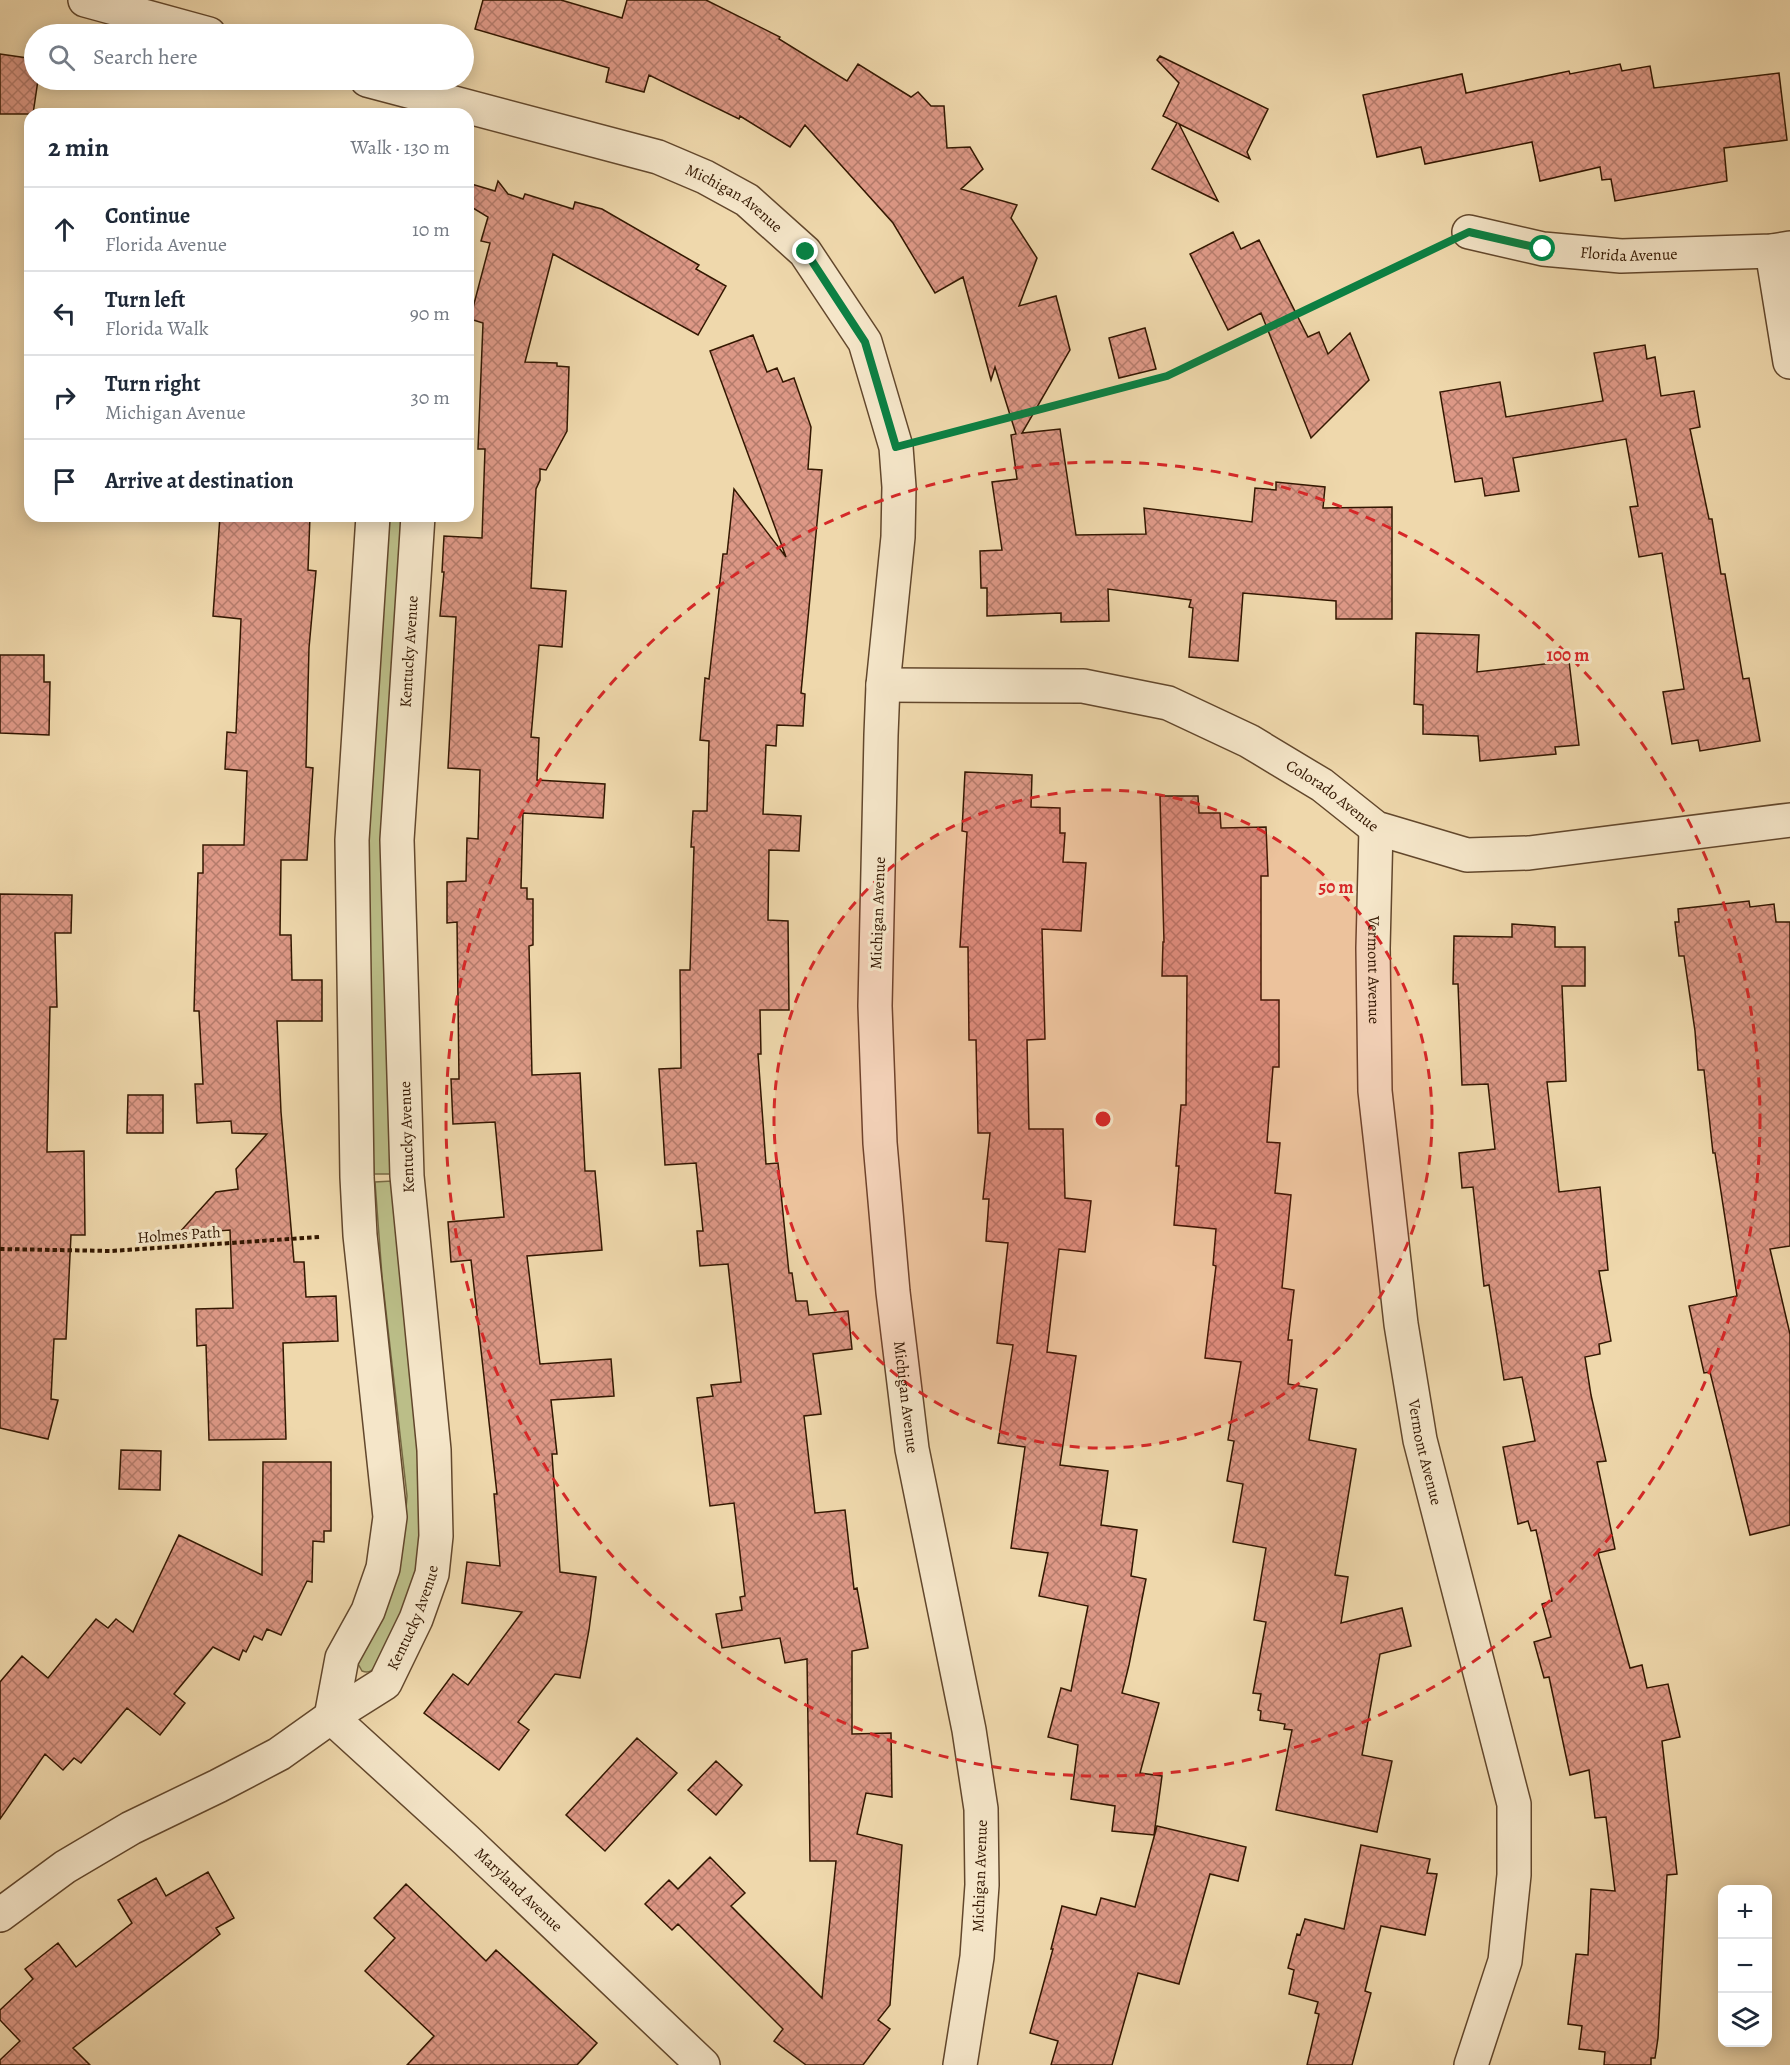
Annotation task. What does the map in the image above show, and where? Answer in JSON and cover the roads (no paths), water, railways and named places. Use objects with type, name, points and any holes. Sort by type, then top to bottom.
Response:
[{"type":"street","points":[[85,0],[173,24]]},
{"type":"street","name":"Michigan Avenue","points":[[386,90],[417,107]]},
{"type":"street","name":"Michigan Avenue","points":[[474,119],[658,156],[705,177],[747,200],[806,252],[865,342],[896,447],[898,537],[883,685],[875,1006],[880,1143],[892,1281],[912,1449],[969,1730],[981,1809],[982,1885],[977,1957],[960,2065]]},
{"type":"street","name":"Florida Avenue","points":[[1469,232],[1543,249],[1621,256],[1781,250]]},
{"type":"street","points":[[1781,250],[1790,362]]},
{"type":"street","points":[[331,1717],[342,1658],[368,1611],[383,1568],[390,1517],[360,1235],[352,840],[373,522]]},
{"type":"street","name":"Kentucky Avenue","points":[[0,1915],[65,1867],[131,1828],[279,1754],[331,1717],[385,1683],[416,1620],[432,1574],[436,1536],[434,1450],[407,1176],[397,840],[418,522]]},
{"type":"street","name":"Colorado Avenue","points":[[883,685],[1083,686],[1168,703],[1249,741],[1322,784],[1376,828],[1467,855],[1529,853],[1790,820]]},
{"type":"street","name":"Vermont Avenue","points":[[1376,828],[1373,948],[1375,1091],[1401,1324],[1420,1440],[1514,1804],[1514,1875],[1505,1961],[1471,2065]]},
{"type":"street","name":"Maryland Avenue","points":[[331,1717],[475,1848],[703,2065]]}]
